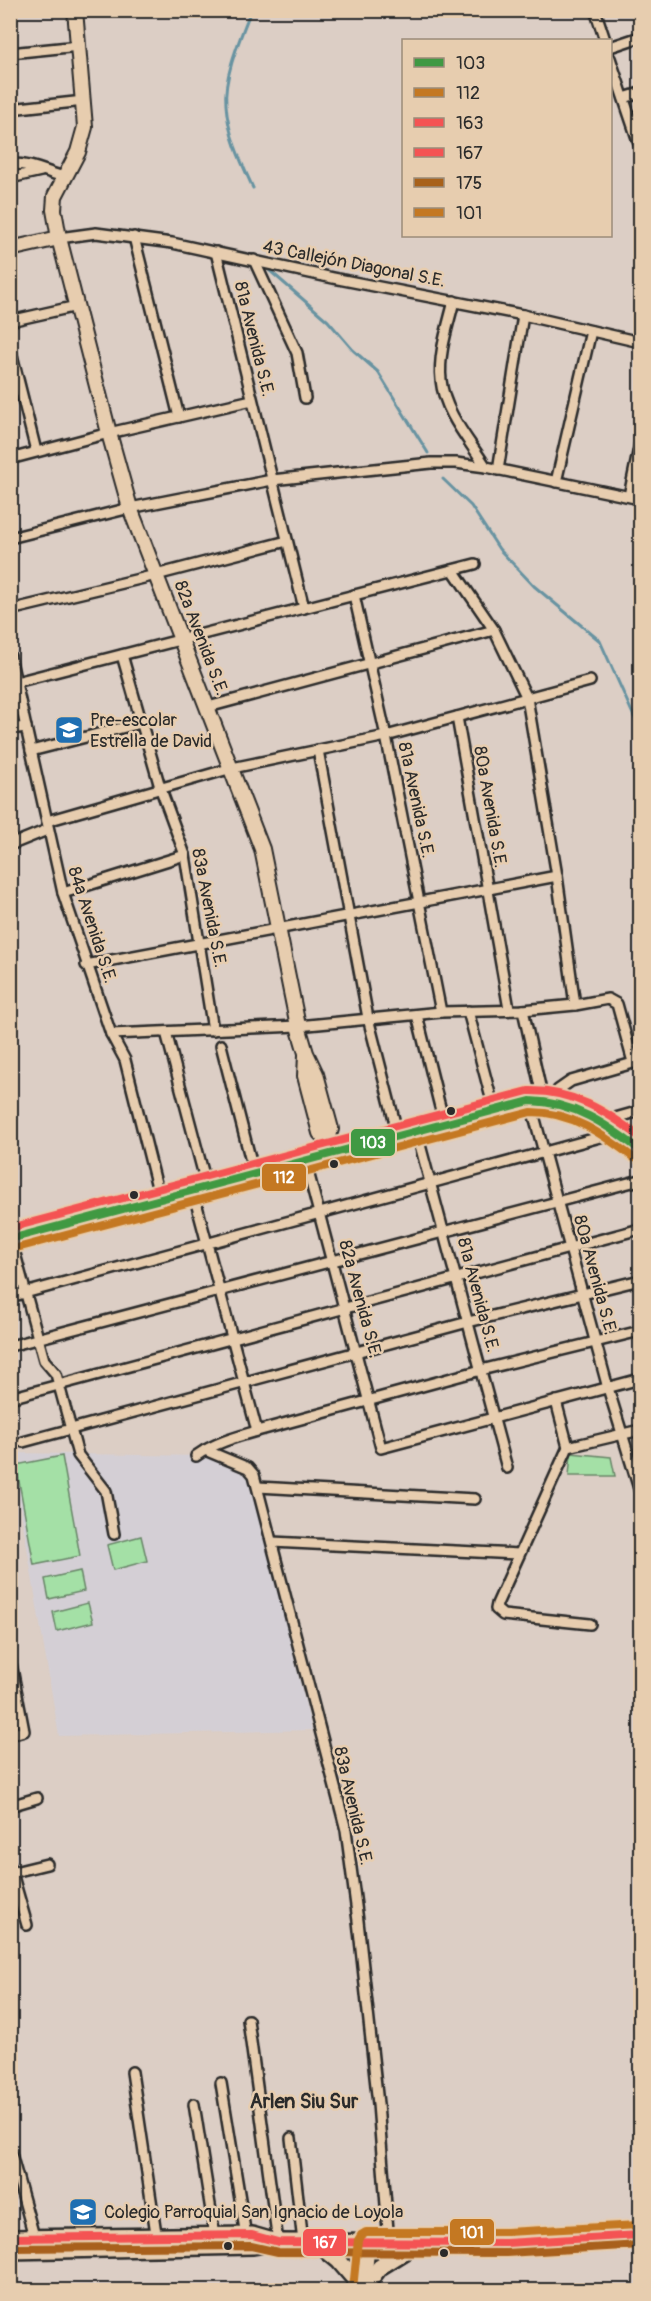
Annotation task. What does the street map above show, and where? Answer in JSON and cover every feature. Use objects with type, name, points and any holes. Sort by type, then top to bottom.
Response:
[{"type":"main road","points":[[10,2238],[36,2244],[157,2242],[253,2246],[278,2242],[506,2243],[640,2235]]},
{"type":"main road","points":[[157,2242],[215,2236],[246,2236],[278,2242]]},
{"type":"main road","points":[[310,2242],[339,2261],[363,2290],[380,2267],[406,2249],[420,2243]]},
{"type":"main road","points":[[10,2252],[36,2244]]},
{"type":"street","name":"82a Avenida S.E.","points":[[75,10],[85,127],[78,152],[55,196],[54,210],[59,238],[130,508],[262,849],[298,1026],[306,1053],[305,1076],[320,1133],[330,1146]]},
{"type":"street","points":[[595,10],[605,39]]},
{"type":"street","points":[[612,46],[640,37]]},
{"type":"street","points":[[10,53],[79,46]]},
{"type":"street","points":[[612,64],[640,147]]},
{"type":"street","points":[[624,98],[640,93]]},
{"type":"street","points":[[10,109],[84,101]]},
{"type":"street","points":[[10,164],[21,163],[64,177]]},
{"type":"street","points":[[10,178],[41,171]]},
{"type":"street","name":"43 Callejón Diagonal S.E.","points":[[59,238],[96,233],[134,237],[523,315],[640,342]]},
{"type":"street","points":[[134,237],[179,417]]},
{"type":"street","points":[[10,249],[59,238]]},
{"type":"street","name":"81a Avenida S.E.","points":[[216,252],[304,608]]},
{"type":"street","points":[[254,260],[297,353],[305,398]]},
{"type":"street","points":[[454,301],[443,349],[441,379],[445,399],[453,415],[486,467]]},
{"type":"street","points":[[10,321],[77,306]]},
{"type":"street","points":[[498,470],[523,315]]},
{"type":"street","points":[[556,482],[591,331]]},
{"type":"street","points":[[10,347],[36,451]]},
{"type":"street","points":[[10,459],[109,433],[252,400]]},
{"type":"street","points":[[629,496],[640,444]]},
{"type":"street","points":[[10,538],[130,508],[272,480],[431,463],[456,463],[486,467],[640,499]]},
{"type":"street","points":[[10,610],[287,541]]},
{"type":"street","points":[[16,682],[475,564]]},
{"type":"street","points":[[453,570],[494,630],[527,698],[557,876],[575,1005]]},
{"type":"street","name":"81a Avenida S.E.","points":[[354,595],[386,736],[441,1012]]},
{"type":"street","points":[[208,707],[494,630]]},
{"type":"street","name":"83a Avenida S.E.","points":[[122,655],[160,787],[184,855],[213,1030]]},
{"type":"street","name":"84a Avenida S.E.","points":[[10,656],[63,893],[111,1034],[125,1060],[160,1199]]},
{"type":"street","points":[[10,844],[47,825],[160,787],[232,768],[386,736],[590,681]]},
{"type":"street","name":"80a Avenida S.E.","points":[[457,717],[509,1009]]},
{"type":"street","points":[[31,751],[141,723]]},
{"type":"street","points":[[10,729],[26,727]]},
{"type":"street","points":[[318,750],[368,1018],[398,1135]]},
{"type":"street","points":[[63,893],[184,855]]},
{"type":"street","points":[[87,965],[557,876]]},
{"type":"street","points":[[111,1034],[298,1026],[441,1012],[523,1010],[608,999],[616,1004],[637,1061],[571,1081],[542,1100],[398,1135],[330,1146],[305,1160],[11,1239],[44,1360],[50,1365],[59,1384],[78,1455],[106,1491],[114,1534]]},
{"type":"street","name":"80a Avenida S.E.","points":[[523,1010],[542,1100],[545,1153],[608,1388],[639,1481],[640,1492]]},
{"type":"street","points":[[468,1011],[490,1094]]},
{"type":"street","points":[[417,1015],[444,1123]]},
{"type":"street","points":[[166,1032],[200,1189],[207,1244],[257,1431]]},
{"type":"street","points":[[220,1045],[254,1173]]},
{"type":"street","points":[[542,1100],[579,1108],[640,1150]]},
{"type":"street","points":[[601,1122],[640,1111]]},
{"type":"street","name":"81a Avenida S.E.","points":[[416,1130],[507,1468]]},
{"type":"street","points":[[10,1297],[615,1133]]},
{"type":"street","name":"82a Avenida S.E.","points":[[305,1160],[381,1448],[493,1417]]},
{"type":"street","points":[[10,1346],[640,1180]]},
{"type":"street","points":[[10,1398],[640,1229]]},
{"type":"street","points":[[23,1442],[468,1322],[640,1280]]},
{"type":"street","points":[[196,1456],[205,1450],[257,1431],[481,1370],[640,1331]]},
{"type":"street","points":[[493,1417],[640,1379]]},
{"type":"street","points":[[556,1401],[568,1447],[497,1604],[498,1612],[503,1615],[590,1624]]},
{"type":"street","points":[[568,1447],[640,1430]]},
{"type":"street","name":"83a Avenida S.E.","points":[[205,1450],[248,1468],[254,1475],[346,1830],[378,2104],[389,2243]]},
{"type":"street","points":[[258,1487],[475,1499]]},
{"type":"street","points":[[272,1542],[519,1554]]},
{"type":"street","points":[[10,1658],[24,1731],[10,1735]]},
{"type":"street","points":[[10,1806],[37,1798]]},
{"type":"street","points":[[27,1925],[11,1871],[47,1864]]},
{"type":"street","points":[[248,2020],[278,2242]]},
{"type":"street","points":[[132,2072],[157,2242]]},
{"type":"street","points":[[222,2083],[246,2236]]},
{"type":"street","points":[[194,2104],[215,2236]]},
{"type":"street","points":[[291,2138],[310,2242]]},
{"type":"street","points":[[10,2150],[36,2244]]},
{"type":"street","points":[[363,2290],[368,2242]]},
{"type":"shaded area","points":[[11,1453],[205,1456],[249,1474],[312,1730],[59,1736]]},
{"type":"green space","points":[[571,1453],[611,1457],[615,1476],[569,1476]]},
{"type":"green space","points":[[62,1456],[80,1556],[34,1565],[16,1465]]},
{"type":"green space","points":[[141,1536],[147,1561],[113,1570],[107,1545]]},
{"type":"green space","points":[[80,1571],[84,1591],[49,1599],[45,1579]]},
{"type":"green space","points":[[88,1603],[93,1622],[57,1631],[53,1612]]},
{"type":"waterway","points":[[251,10],[227,82],[226,105],[232,138],[253,188]]},
{"type":"waterway","points":[[269,270],[328,321],[353,350],[378,372],[428,453]]},
{"type":"waterway","points":[[443,479],[471,506],[499,549],[534,586],[600,641],[640,730]]},
{"type":"transit line","name":"163","points":[[10,1228],[528,1091],[560,1094],[574,1098],[601,1111],[640,1137]]},
{"type":"transit line","name":"103","points":[[10,1239],[530,1101],[561,1105],[589,1116],[640,1150]]},
{"type":"transit line","name":"112","points":[[13,1249],[531,1112],[546,1113],[573,1120],[598,1133],[634,1158]]},
{"type":"transit line","name":"101","points":[[353,2289],[358,2240],[366,2232],[506,2232],[639,2225]]},
{"type":"transit line","name":"167","points":[[10,2238],[252,2235],[278,2242],[506,2243],[640,2235]]},
{"type":"transit line","name":"175","points":[[10,2248],[251,2246],[278,2252],[506,2253],[640,2245]]},
{"type":"place","name":"Pre-escolar Estrella de David","points":[[69,730]]},
{"type":"place","name":"Colegio Parroquial San Ignacio de Loyola","points":[[83,2212]]},
{"type":"district","name":"Arlen Siu Sur","points":[[304,2101]]}]
